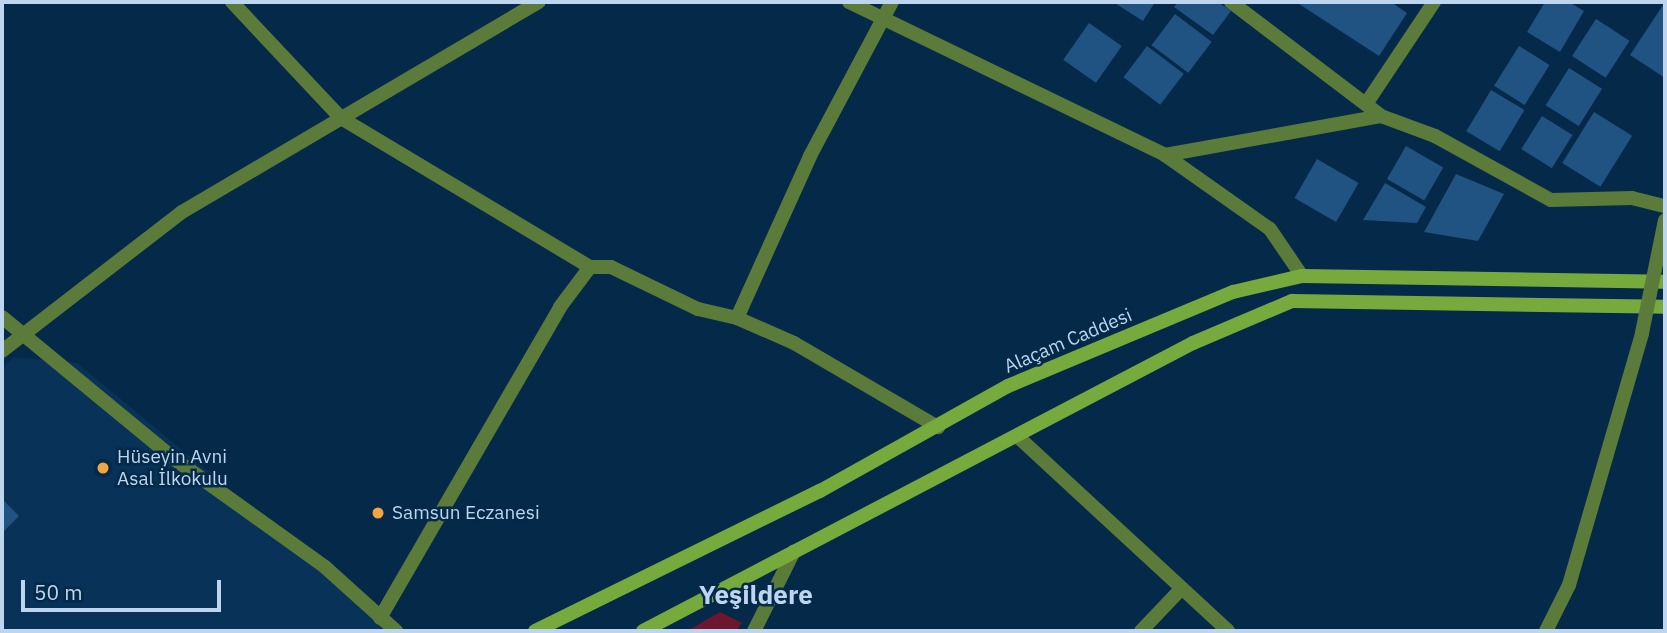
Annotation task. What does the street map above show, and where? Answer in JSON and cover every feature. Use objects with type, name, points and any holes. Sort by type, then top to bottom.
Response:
[{"type":"main road","name":"Alaçam Caddesi","points":[[535,631],[938,427],[1008,386],[1233,292],[1302,276],[1665,282]]},
{"type":"main road","points":[[643,631],[1192,343],[1292,301],[1665,307]]},
{"type":"street","points":[[232,2],[341,118],[590,267],[611,267],[698,309],[737,318],[794,343],[938,427]]},
{"type":"street","points":[[2,351],[182,212],[539,2]]},
{"type":"street","points":[[849,2],[1165,155],[1270,229],[1302,276]]},
{"type":"street","points":[[737,318],[881,16],[892,2]]},
{"type":"street","points":[[1231,2],[1381,116],[1435,136],[1551,200],[1632,198],[1665,206]]},
{"type":"street","points":[[1366,104],[1434,2]]},
{"type":"street","points":[[1165,155],[1381,116]]},
{"type":"street","points":[[1546,631],[1569,585],[1643,332],[1665,220]]},
{"type":"street","points":[[380,618],[560,307],[590,267]]},
{"type":"street","points":[[2,317],[396,631]]},
{"type":"street","points":[[1017,436],[1228,631]]},
{"type":"street","points":[[754,631],[794,551]]},
{"type":"street","points":[[1142,631],[1181,589]]},
{"type":"shaded area","name":"Hüseyin Avni Asal İlkokulu","points":[[13,357],[77,363],[350,589],[380,618],[383,631],[2,631],[2,369]]},
{"type":"shaded area","points":[[720,612],[742,623],[736,631],[687,631]]},
{"type":"building","points":[[1113,2],[1155,2],[1143,21]]},
{"type":"building","points":[[1178,2],[1218,2],[1231,11],[1213,35],[1174,7]]},
{"type":"building","points":[[1296,2],[1391,2],[1407,13],[1379,56]]},
{"type":"building","points":[[1545,2],[1569,2],[1584,11],[1560,52],[1527,32]]},
{"type":"building","points":[[1665,2],[1665,78],[1630,55]]},
{"type":"building","points":[[1175,14],[1212,42],[1188,73],[1152,45]]},
{"type":"building","points":[[1596,19],[1630,41],[1606,78],[1572,56]]},
{"type":"building","points":[[1089,23],[1122,46],[1096,83],[1063,60]]},
{"type":"building","points":[[1147,46],[1184,74],[1160,105],[1124,77]]},
{"type":"building","points":[[1519,46],[1550,65],[1525,105],[1494,86]]},
{"type":"building","points":[[1569,68],[1602,89],[1579,126],[1546,105]]},
{"type":"building","points":[[1491,90],[1524,110],[1500,151],[1466,131]]},
{"type":"building","points":[[1594,112],[1632,136],[1600,187],[1562,163]]},
{"type":"building","points":[[1542,116],[1573,135],[1552,168],[1521,149]]},
{"type":"building","points":[[1406,146],[1443,168],[1424,200],[1387,179]]},
{"type":"building","points":[[1317,159],[1359,183],[1336,222],[1294,198]]},
{"type":"building","points":[[1456,174],[1504,194],[1478,241],[1424,232]]},
{"type":"building","points":[[1385,183],[1426,207],[1417,223],[1363,220]]},
{"type":"building","points":[[2,499],[19,516],[2,533]]},
{"type":"place","name":"Hüseyin Avni Asal İlkokulu","points":[[103,468]]},
{"type":"place","name":"Samsun Eczanesi","points":[[378,513]]},
{"type":"district","name":"Yeşildere","points":[[756,595]]}]
